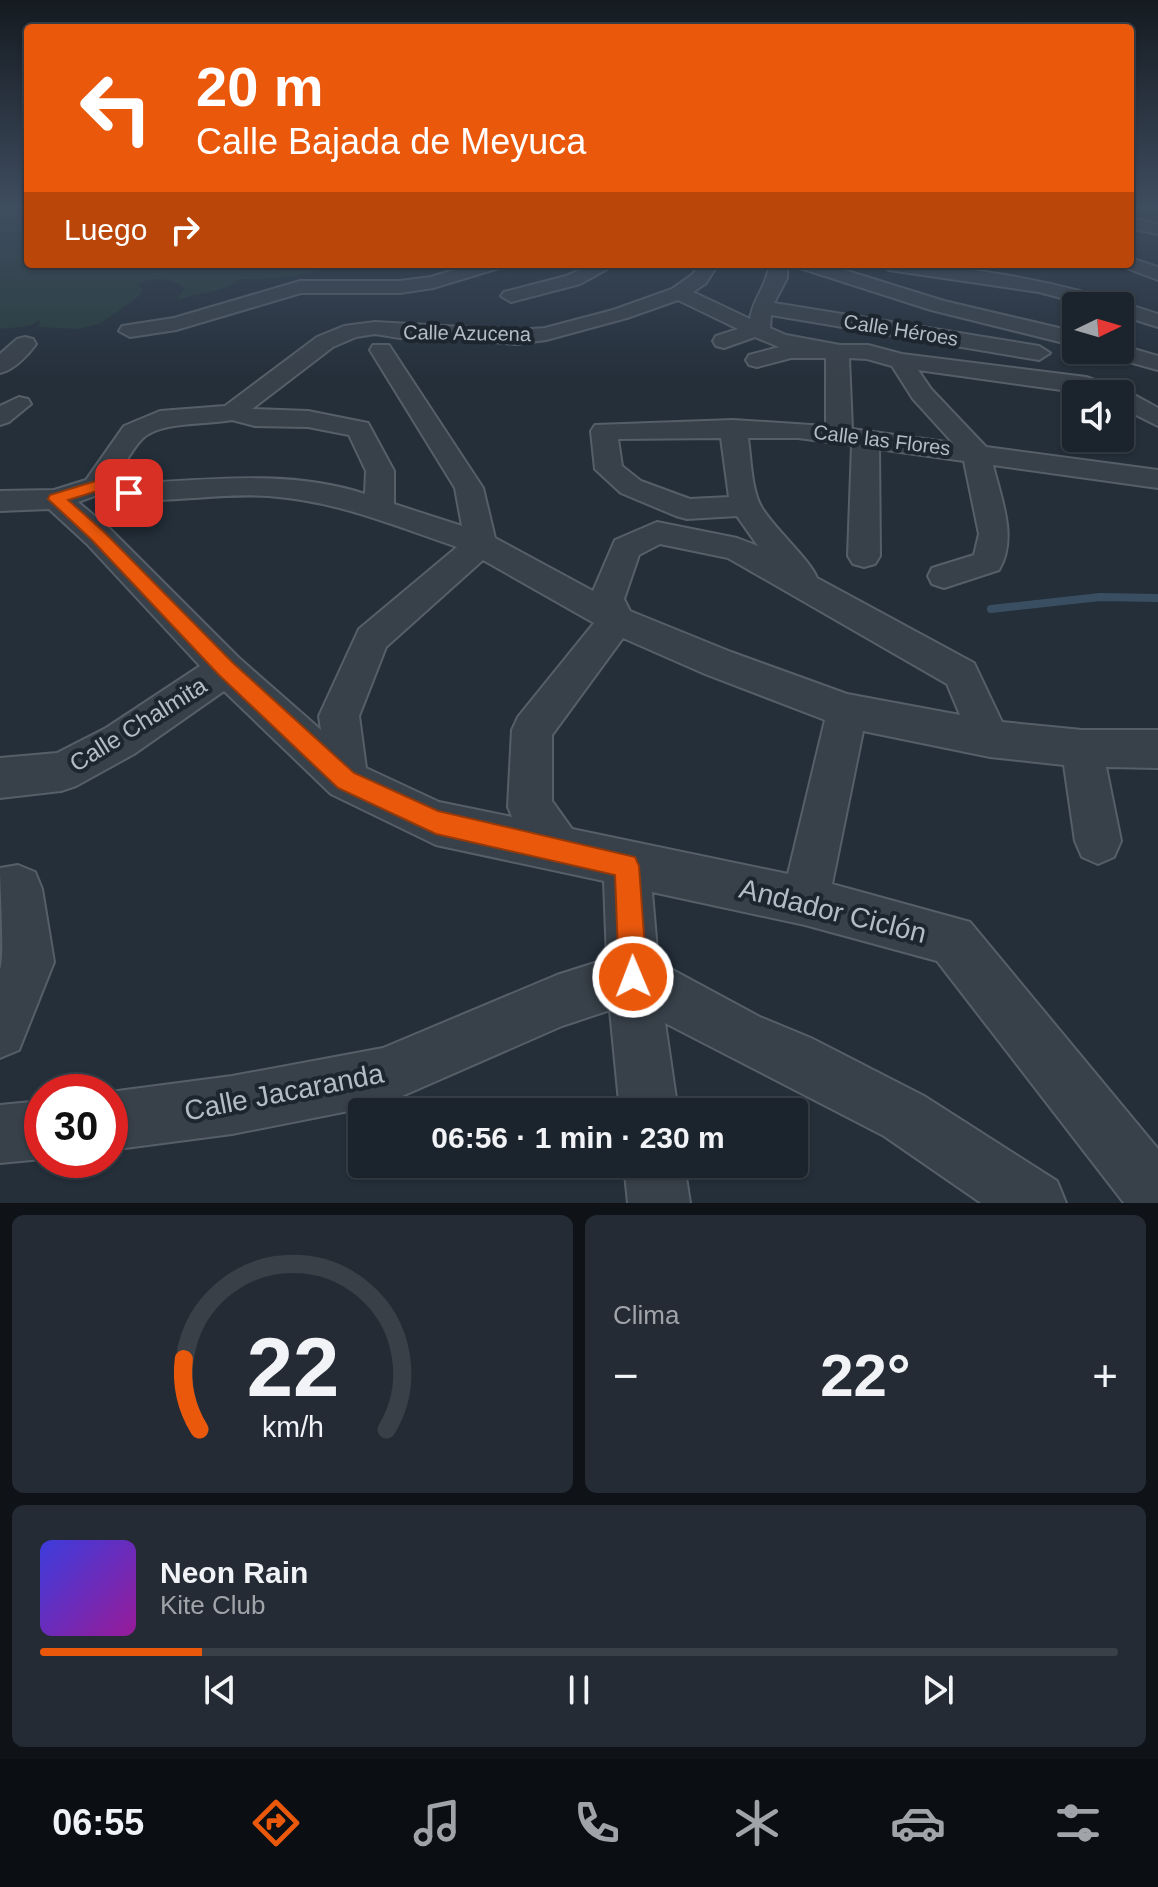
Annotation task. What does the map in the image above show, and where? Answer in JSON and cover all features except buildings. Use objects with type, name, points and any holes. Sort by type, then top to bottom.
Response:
[{"type":"street","points":[[1135,265],[1158,274]]},
{"type":"street","points":[[130,331],[176,324],[300,287],[400,287],[433,282],[480,268]]},
{"type":"street","points":[[511,296],[573,280],[598,268]]},
{"type":"street","name":"Calle Azucena","points":[[233,412],[325,342],[352,331],[375,328],[516,337],[546,334],[605,319],[679,293],[699,279],[706,268]]},
{"type":"street","points":[[724,341],[761,318],[778,278],[778,268]]},
{"type":"street","points":[[820,268],[938,306],[1062,336]]},
{"type":"street","points":[[938,306],[934,294],[940,268],[1062,292]]},
{"type":"street","points":[[840,274],[837,351],[852,436],[864,556]]},
{"type":"street","points":[[679,293],[725,315],[761,318],[780,341],[837,351]]},
{"type":"street","points":[[1134,313],[1158,321]]},
{"type":"street","points":[[970,314],[980,370]]},
{"type":"street","points":[[701,325],[725,315]]},
{"type":"street","name":"Calle Héroes","points":[[761,318],[836,320],[1039,353]]},
{"type":"street","points":[[0,366],[25,344]]},
{"type":"street","points":[[381,350],[469,488],[481,544]]},
{"type":"street","points":[[757,360],[790,351],[868,352],[901,361],[1062,381]]},
{"type":"street","points":[[1134,356],[1158,363]]},
{"type":"street","points":[[901,361],[922,394],[976,452],[994,534],[988,562],[944,576]]},
{"type":"street","points":[[1134,404],[1153,414]]},
{"type":"street","points":[[96,486],[133,432],[160,419],[209,417],[233,412],[255,418],[308,419],[359,429],[380,471],[379,507]]},
{"type":"street","points":[[733,428],[745,506],[782,557],[820,597]]},
{"type":"street","name":"Calle las Flores","points":[[745,506],[687,509],[631,487],[609,469],[604,431],[733,428],[852,436],[1158,479]]},
{"type":"street","points":[[0,501],[56,499],[96,486],[129,493],[266,487],[303,489],[379,507],[481,544],[617,620],[718,663],[847,711],[990,739],[1082,748],[1158,749]]},
{"type":"street","name":"Andador Ciclón","points":[[56,499],[98,536],[226,669],[346,780],[436,823],[627,866],[805,901],[952,940],[1158,1197]]},
{"type":"street","points":[[617,620],[607,599],[626,548],[657,533],[737,549],[961,674],[990,739]]},
{"type":"street","points":[[346,780],[339,716],[372,639],[481,544]]},
{"type":"street","points":[[559,850],[530,807],[532,730],[617,620]]},
{"type":"street","name":"Calle Chalmita","points":[[0,778],[61,772],[120,741],[226,669]]},
{"type":"street","points":[[805,901],[847,711]]},
{"type":"street","points":[[1082,748],[1098,841]]},
{"type":"street","points":[[627,866],[633,977],[647,1098]]},
{"type":"street","points":[[0,1031],[29,962],[9,890]]},
{"type":"street","points":[[633,977],[743,1037],[792,1057],[904,1116],[1035,1203]]},
{"type":"street","name":"Calle Jacaranda","points":[[128,1119],[232,1105],[384,1076],[557,1001],[633,977]]},
{"type":"street","points":[[0,1134],[24,1132]]},
{"type":"street","points":[[656,1178],[659,1203]]},
{"type":"green space","points":[[0,265],[24,265],[24,268],[325,268],[282,277],[239,279],[220,290],[183,299],[177,298],[185,289],[180,285],[163,279],[150,280],[138,284],[143,290],[139,296],[100,324],[77,329],[39,327],[40,320],[29,326],[0,329]]},
{"type":"waterway","points":[[991,609],[1100,597],[1158,598]]},
{"type":"route","points":[[129,493],[96,486],[56,499],[98,536],[226,669],[346,780],[436,823],[627,866],[633,977]]}]
